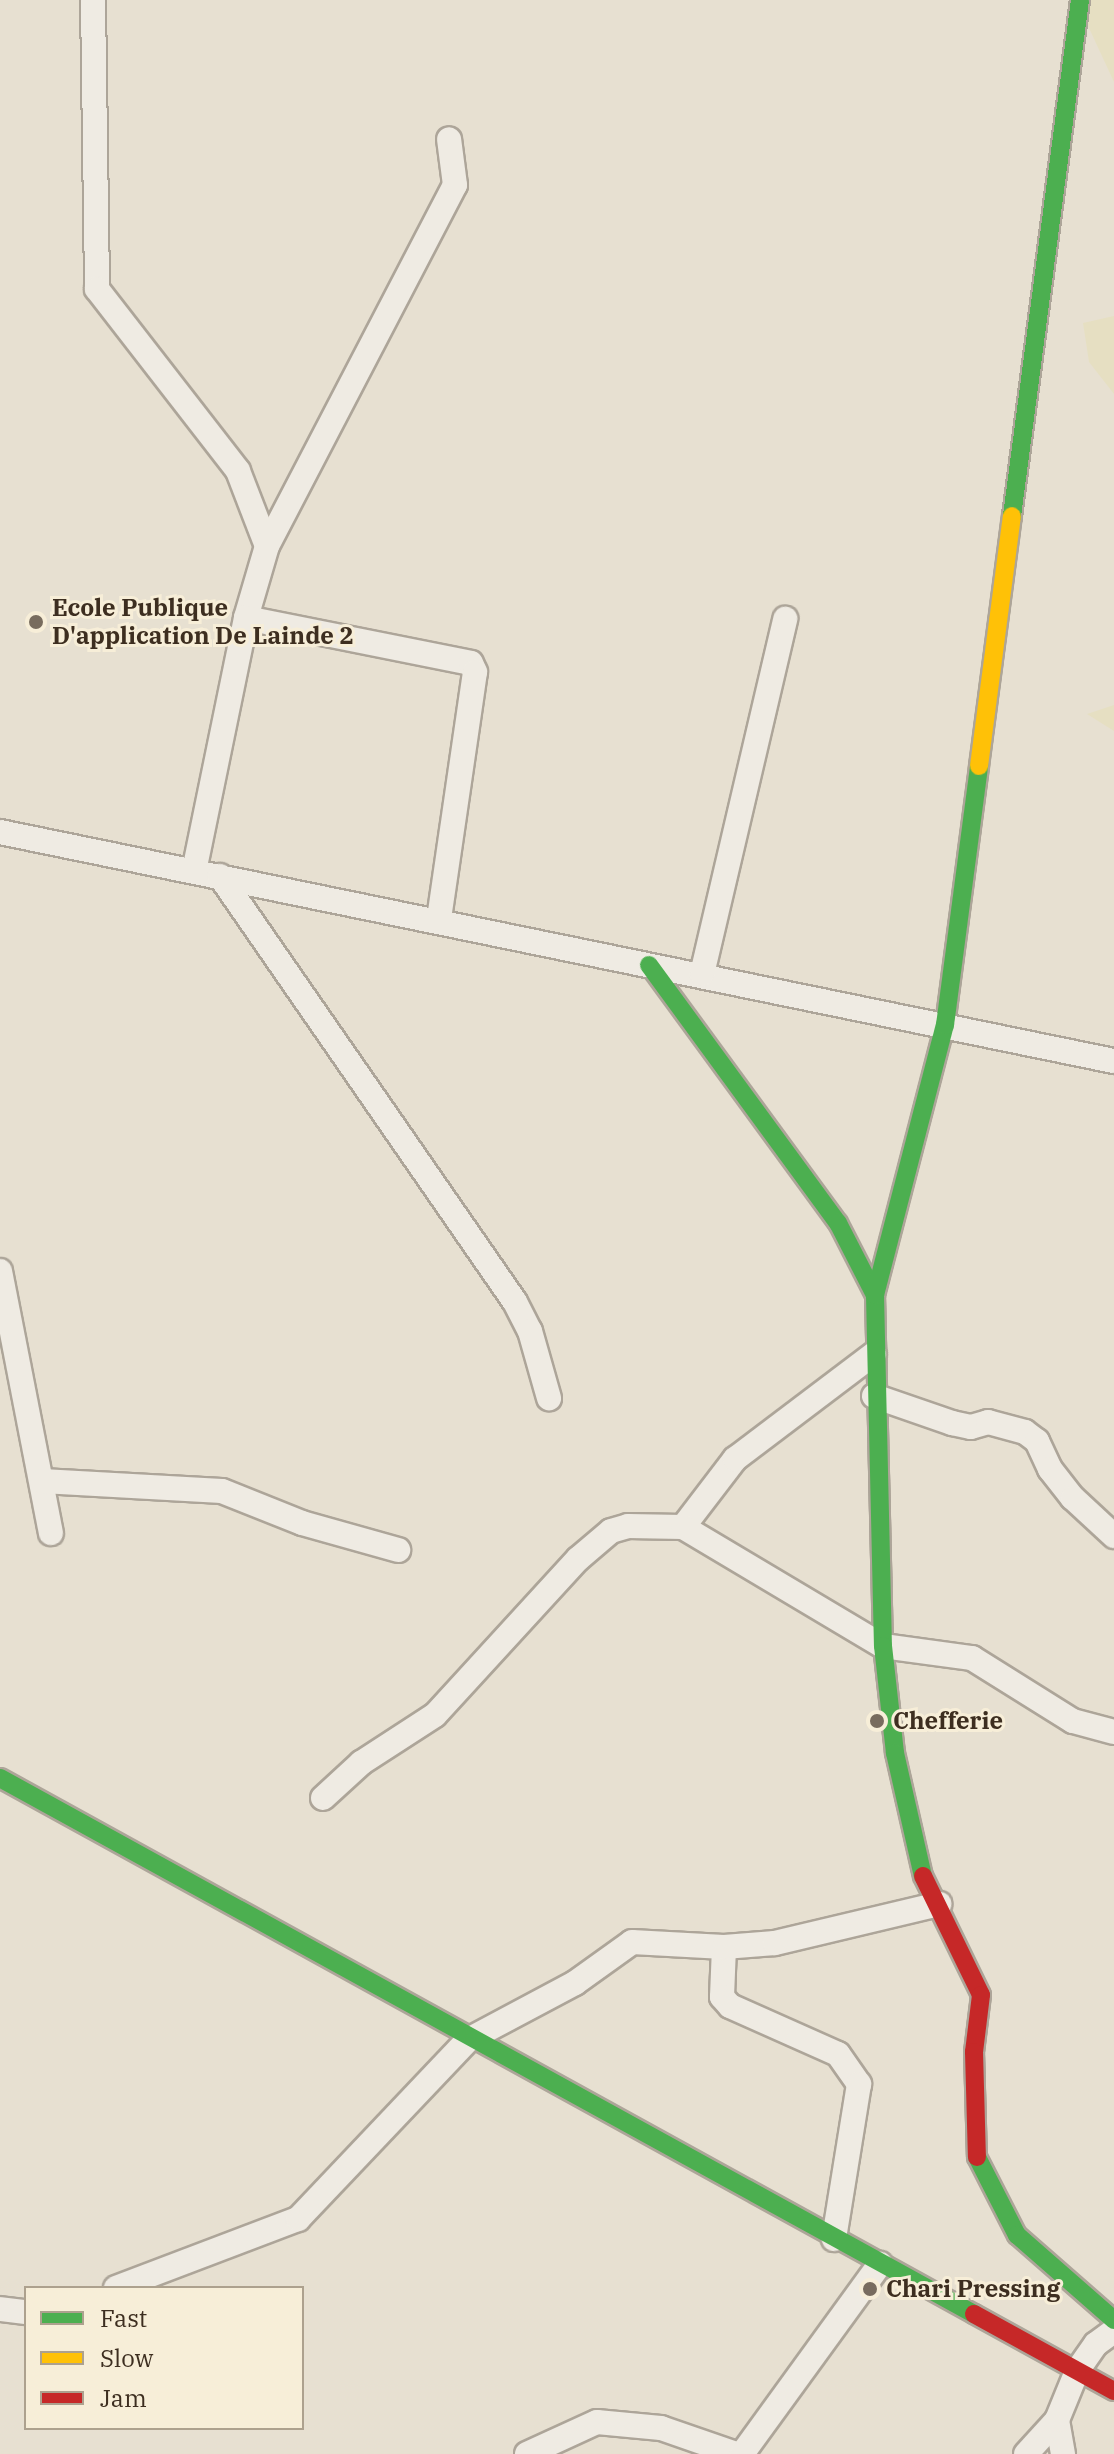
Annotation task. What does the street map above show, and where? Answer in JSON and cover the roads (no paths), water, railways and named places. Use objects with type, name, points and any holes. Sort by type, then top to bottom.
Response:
[{"type":"street","points":[[93,0],[97,289],[238,471],[267,546]]},
{"type":"street","points":[[1080,0],[945,1025],[875,1295],[874,1396],[883,1646],[909,1838],[981,1995],[974,2052],[977,2163],[984,2183],[1036,2256],[1114,2320]]},
{"type":"street","points":[[194,871],[246,618],[267,546],[455,185],[449,139]]},
{"type":"street","points":[[246,618],[471,663],[475,672],[439,920]]},
{"type":"street","points":[[702,974],[785,619]]},
{"type":"street","points":[[0,832],[1114,1061]]},
{"type":"street","points":[[220,876],[515,1302],[530,1331],[549,1398]]},
{"type":"street","points":[[649,965],[838,1223],[875,1295]]},
{"type":"street","points":[[0,1271],[51,1533]]},
{"type":"street","points":[[683,1527],[735,1459],[874,1354]]},
{"type":"street","points":[[874,1396],[952,1423],[971,1427],[988,1422],[1025,1432],[1037,1441],[1050,1469],[1073,1498],[1114,1536]]},
{"type":"street","points":[[42,1481],[222,1491],[302,1523],[398,1550]]},
{"type":"street","points":[[323,1798],[361,1763],[435,1715],[578,1559],[611,1531],[628,1526],[683,1527],[883,1646],[972,1658],[1073,1721],[1114,1732]]},
{"type":"street","points":[[0,1778],[468,2040],[1114,2391]]},
{"type":"street","points":[[121,2286],[298,2219],[468,2040],[575,1983],[632,1942],[724,1947],[775,1943],[939,1904]]},
{"type":"street","points":[[724,1947],[722,1997],[730,2006],[838,2054],[859,2084],[834,2239]]},
{"type":"street","points":[[527,2454],[597,2422],[661,2428],[739,2454],[880,2264]]},
{"type":"street","points":[[0,2309],[24,2312]]},
{"type":"street","points":[[1026,2454],[1057,2420],[1077,2371],[1096,2344],[1114,2331]]},
{"type":"street","points":[[1057,2420],[1063,2454]]},
{"type":"place","name":"Ecole Publique D'application De Lainde 2","points":[[36,622]]},
{"type":"place","name":"Chefferie","points":[[877,1721]]},
{"type":"place","name":"Chari Pressing","points":[[870,2289]]}]
